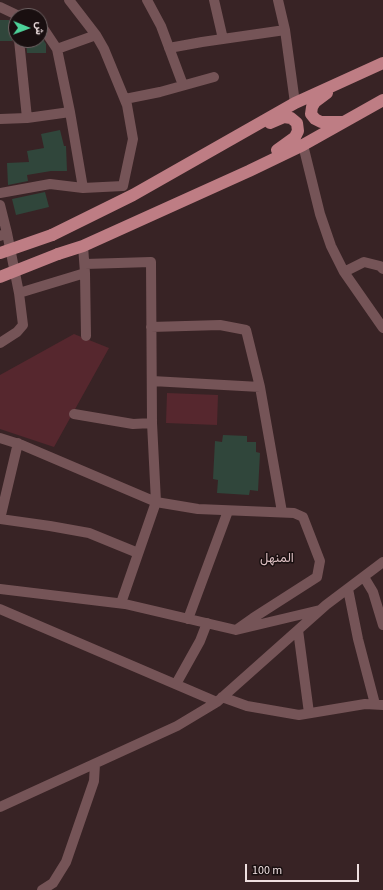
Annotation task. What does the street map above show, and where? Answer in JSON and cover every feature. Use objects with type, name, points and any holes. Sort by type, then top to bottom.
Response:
[{"type":"main road","points":[[0,253],[52,236],[133,195],[295,103],[381,64]]},
{"type":"main road","points":[[344,122],[321,122],[315,119],[311,114],[312,107],[315,102],[351,77]]},
{"type":"main road","points":[[0,277],[58,254],[83,246],[248,171],[303,145],[383,100]]},
{"type":"main road","points":[[246,131],[284,117],[291,118],[297,123],[298,131],[295,137],[286,145],[267,156],[248,171]]},
{"type":"street","points":[[0,193],[50,184],[83,188],[123,186],[133,139],[125,98],[104,49],[96,35],[69,0]]},
{"type":"street","points":[[147,0],[161,26],[184,85]]},
{"type":"street","points":[[214,0],[223,39]]},
{"type":"street","points":[[278,0],[285,30],[295,103]]},
{"type":"street","points":[[169,48],[285,30]]},
{"type":"street","points":[[57,49],[96,35]]},
{"type":"street","points":[[48,36],[57,49],[83,188]]},
{"type":"street","points":[[21,48],[27,118]]},
{"type":"street","points":[[125,98],[160,92],[214,77]]},
{"type":"street","points":[[0,120],[70,112]]},
{"type":"street","points":[[303,145],[320,214],[331,246],[344,272],[383,328]]},
{"type":"street","points":[[0,205],[3,234],[19,293],[23,325],[17,332],[0,343]]},
{"type":"street","points":[[83,246],[85,268],[86,336]]},
{"type":"street","points":[[19,293],[85,268],[151,262],[152,423],[156,502],[121,604]]},
{"type":"street","points":[[344,272],[364,262],[380,266],[383,269]]},
{"type":"street","points":[[151,327],[220,325],[246,330],[260,387],[282,512]]},
{"type":"street","points":[[152,381],[260,387]]},
{"type":"street","points":[[74,414],[133,424],[152,423]]},
{"type":"street","points":[[0,438],[18,443],[156,502],[198,509],[294,513],[304,517],[320,561],[317,577],[236,630]]},
{"type":"street","points":[[18,443],[0,519],[50,526],[89,534],[138,553]]},
{"type":"street","points":[[188,618],[228,510]]},
{"type":"street","points":[[0,807],[177,726],[219,699],[322,609],[383,562]]},
{"type":"street","points":[[364,577],[378,590],[383,625]]},
{"type":"street","points":[[0,589],[121,604],[236,630],[322,609]]},
{"type":"street","points":[[0,608],[176,684],[219,699],[247,706],[299,715],[365,704],[379,705],[358,639],[348,589]]},
{"type":"street","points":[[176,684],[200,640],[207,623]]},
{"type":"street","points":[[298,630],[309,713]]},
{"type":"street","points":[[42,890],[53,883],[66,862],[94,781],[95,764]]},
{"type":"shaded area","points":[[74,334],[109,348],[54,447],[0,429],[0,375]]},
{"type":"shaded area","points":[[167,393],[218,395],[217,425],[166,423]]},
{"type":"building","points":[[0,20],[8,20],[8,41],[0,41]]},
{"type":"building","points":[[27,48],[46,48],[46,53],[27,53]]},
{"type":"building","points":[[60,130],[64,146],[66,146],[67,171],[51,171],[27,175],[28,181],[8,185],[7,163],[29,162],[27,151],[44,148],[41,134]]},
{"type":"building","points":[[45,192],[49,207],[16,215],[12,199]]},
{"type":"building","points":[[223,435],[247,436],[247,442],[256,442],[256,452],[260,453],[258,491],[250,490],[249,495],[217,493],[218,480],[213,479],[215,441],[222,442]]},
{"type":"district","name":"المنهل","points":[[277,559]]}]
